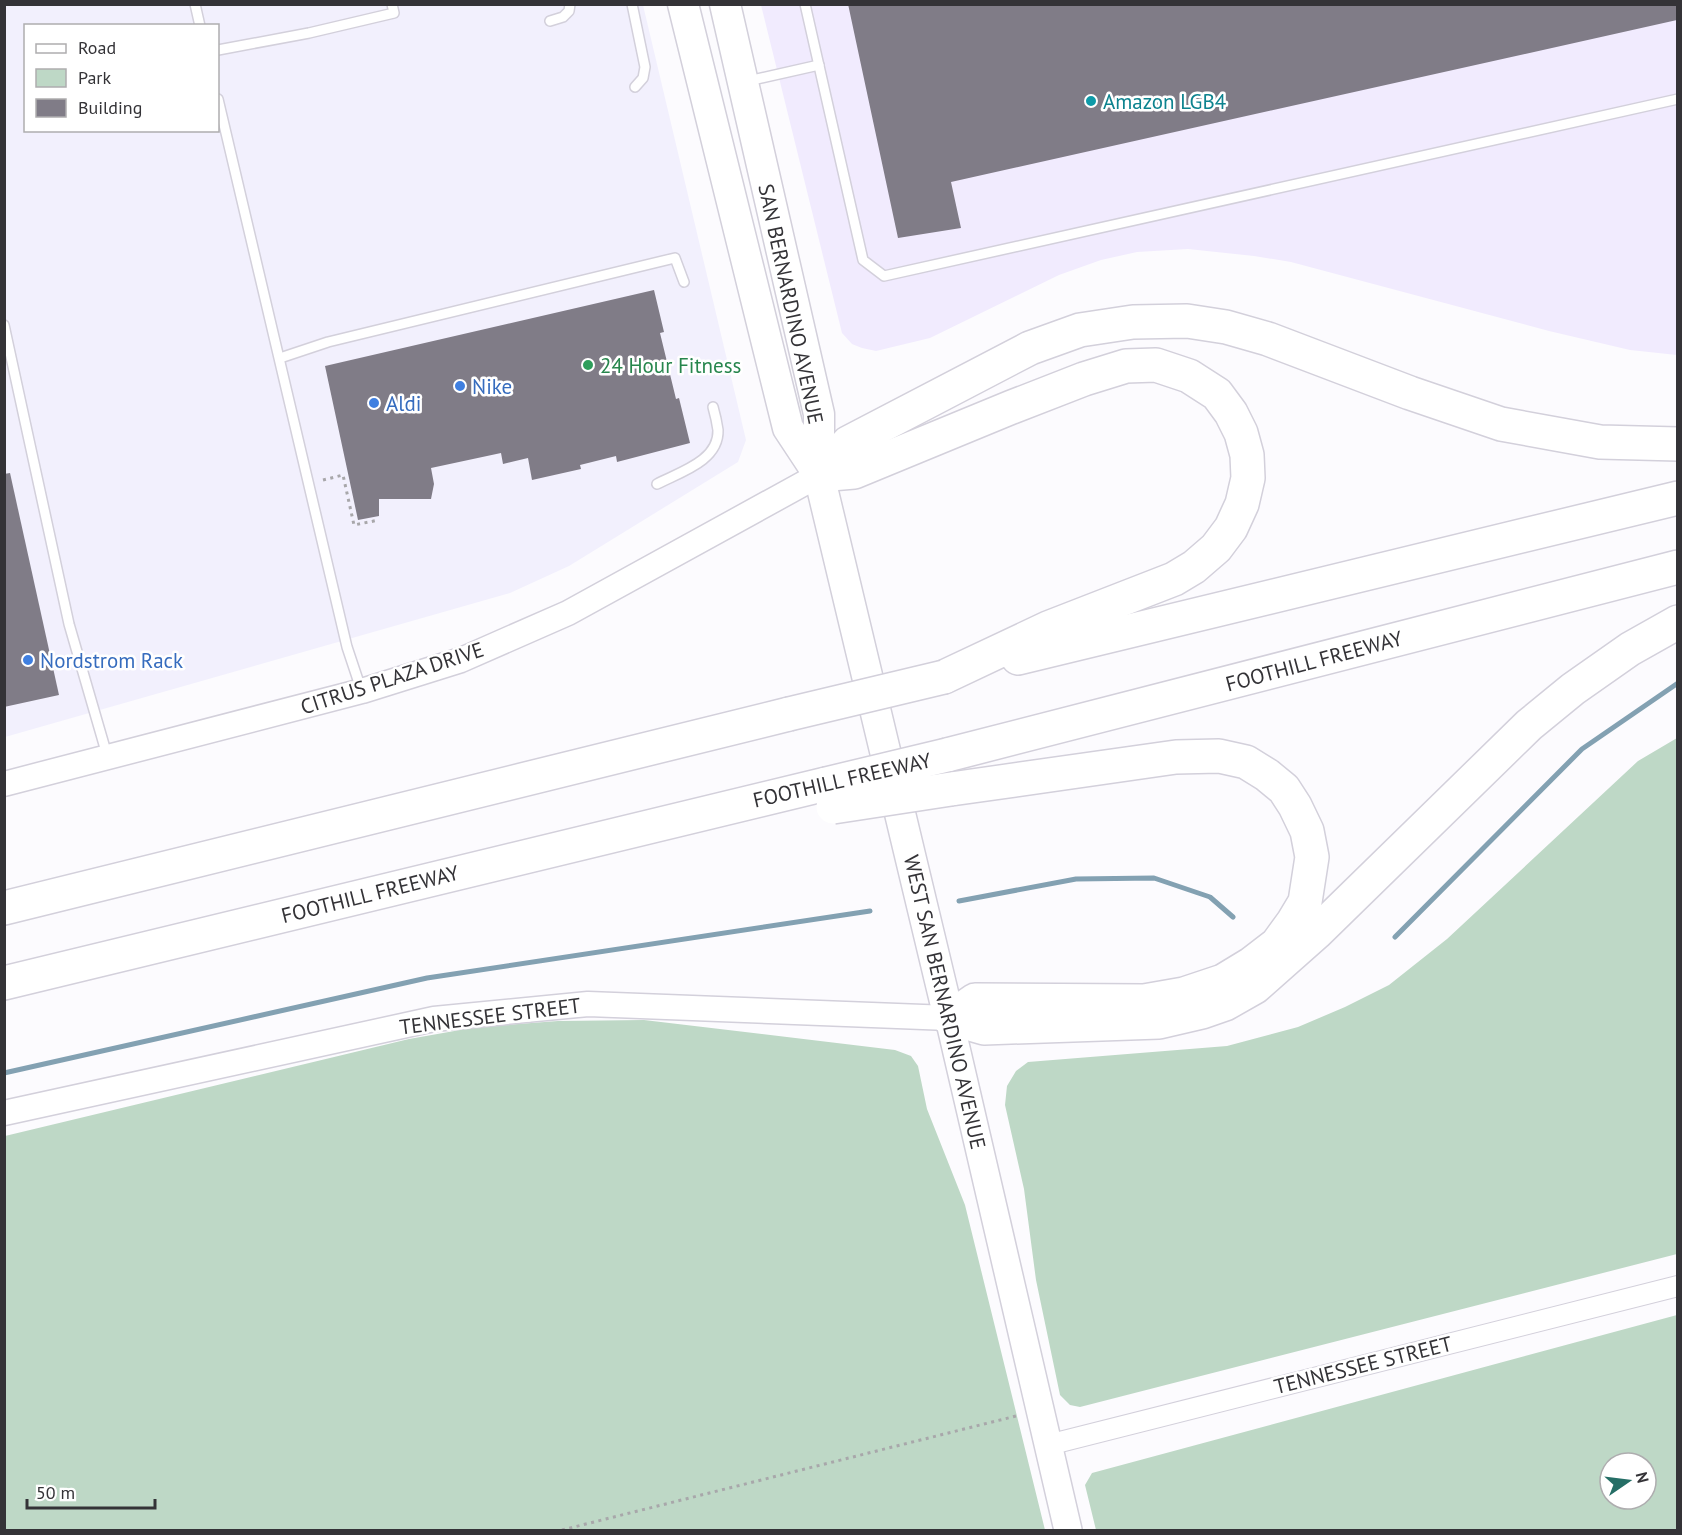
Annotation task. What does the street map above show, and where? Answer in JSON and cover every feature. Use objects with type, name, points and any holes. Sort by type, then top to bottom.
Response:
[{"type":"highway","points":[[819,475],[848,443],[1030,348],[1080,330],[1133,322],[1187,321],[1226,327],[1268,339],[1410,393],[1501,424],[1600,442],[1677,444]]},
{"type":"highway","points":[[819,475],[854,472],[1033,399],[1126,366],[1156,365],[1189,376],[1217,394],[1231,413],[1241,433],[1247,455],[1248,478],[1242,504],[1231,528],[1216,548],[1194,567],[1174,579],[1048,628],[944,676]]},
{"type":"highway","points":[[4,908],[1677,498]]},
{"type":"highway","name":"FOOTHILL FREEWAY","points":[[4,983],[749,803],[829,796],[947,755],[1677,567]]},
{"type":"highway","points":[[949,1018],[984,1028],[1160,1022],[1225,1004],[1255,987],[1316,933],[1529,726],[1573,688],[1630,649],[1677,622]]},
{"type":"highway","points":[[829,796],[951,789],[1176,757],[1219,756],[1246,762],[1267,775],[1284,789],[1295,806],[1307,831],[1312,857],[1305,902],[1277,944],[1251,964],[1222,981],[1184,994],[1144,1001],[975,1000],[949,1018]]},
{"type":"main road","name":"SAN BERNARDINO AVENUE","points":[[683,4],[788,428],[819,475]]},
{"type":"main road","name":"SAN BERNARDINO AVENUE","points":[[725,4],[819,414],[819,475]]},
{"type":"main road","name":"WEST SAN BERNARDINO AVENUE","points":[[819,475],[1068,1530]]},
{"type":"street","name":"CITRUS PLAZA DRIVE","points":[[4,784],[362,691],[461,660],[568,613],[819,475]]},
{"type":"street","name":"TENNESSEE STREET","points":[[4,1113],[446,1018],[588,1004],[949,1018]]},
{"type":"street","name":"TENNESSEE STREET","points":[[1048,1445],[1677,1286]]},
{"type":"lane","points":[[195,4],[200,24]]},
{"type":"lane","points":[[219,50],[309,33],[394,13],[392,4]]},
{"type":"lane","points":[[550,21],[563,17],[570,11],[570,4]]},
{"type":"lane","points":[[632,4],[645,67],[643,78],[635,87]]},
{"type":"lane","points":[[805,4],[863,260],[884,276],[1677,99]]},
{"type":"lane","points":[[743,83],[819,65]]},
{"type":"lane","points":[[219,103],[347,647],[362,691]]},
{"type":"lane","points":[[280,358],[328,342],[675,258],[684,282]]},
{"type":"lane","points":[[4,325],[69,624],[107,758]]},
{"type":"lane","points":[[657,484],[701,462],[714,448],[718,431],[713,407]]},
{"type":"path","points":[[323,480],[343,475],[354,525],[379,520]]},
{"type":"path","points":[[562,1530],[1040,1410]]},
{"type":"shaded area","points":[[5,5],[643,5],[746,440],[738,462],[569,566],[510,593],[5,737]]},
{"type":"shaded area","points":[[761,5],[1677,5],[1677,355],[1630,350],[1549,331],[1291,262],[1188,249],[1137,252],[1101,260],[1059,275],[930,338],[876,351],[862,348],[852,344],[842,333]]},
{"type":"green space","points":[[1677,738],[1677,1254],[1080,1407],[1070,1405],[1060,1395],[1036,1280],[1024,1189],[1005,1105],[1007,1086],[1016,1071],[1028,1062],[1227,1046],[1298,1027],[1389,985],[1447,939],[1638,761]]},
{"type":"green space","points":[[644,1020],[895,1050],[911,1056],[918,1066],[927,1109],[965,1205],[1045,1530],[5,1530],[5,1136],[409,1039],[477,1027],[558,1021]]},
{"type":"green space","points":[[1677,1315],[1677,1530],[1096,1530],[1085,1485],[1092,1473]]},
{"type":"building","name":"Amazon LGB4","points":[[848,4],[1677,4],[1677,20],[951,182],[961,228],[898,238]]},
{"type":"building","points":[[654,290],[664,332],[660,333],[676,399],[679,398],[690,443],[617,462],[616,456],[580,465],[581,469],[532,480],[528,458],[503,464],[501,453],[431,468],[434,484],[431,499],[379,499],[379,516],[358,520],[325,366]]},
{"type":"building","name":"Nordstrom Rack","points":[[10,473],[59,695],[4,707],[4,474]]},
{"type":"waterway","points":[[1395,937],[1582,749],[1678,683]]},
{"type":"waterway","points":[[959,901],[1076,879],[1154,878],[1210,897],[1233,917]]},
{"type":"waterway","points":[[4,1073],[427,978],[870,911]]},
{"type":"place","name":"Amazon LGB4","points":[[1091,101]]},
{"type":"place","name":"24 Hour Fitness","points":[[588,365]]},
{"type":"place","name":"Nike","points":[[460,386]]},
{"type":"place","name":"Aldi","points":[[374,403]]},
{"type":"place","name":"Nordstrom Rack","points":[[28,660]]}]
